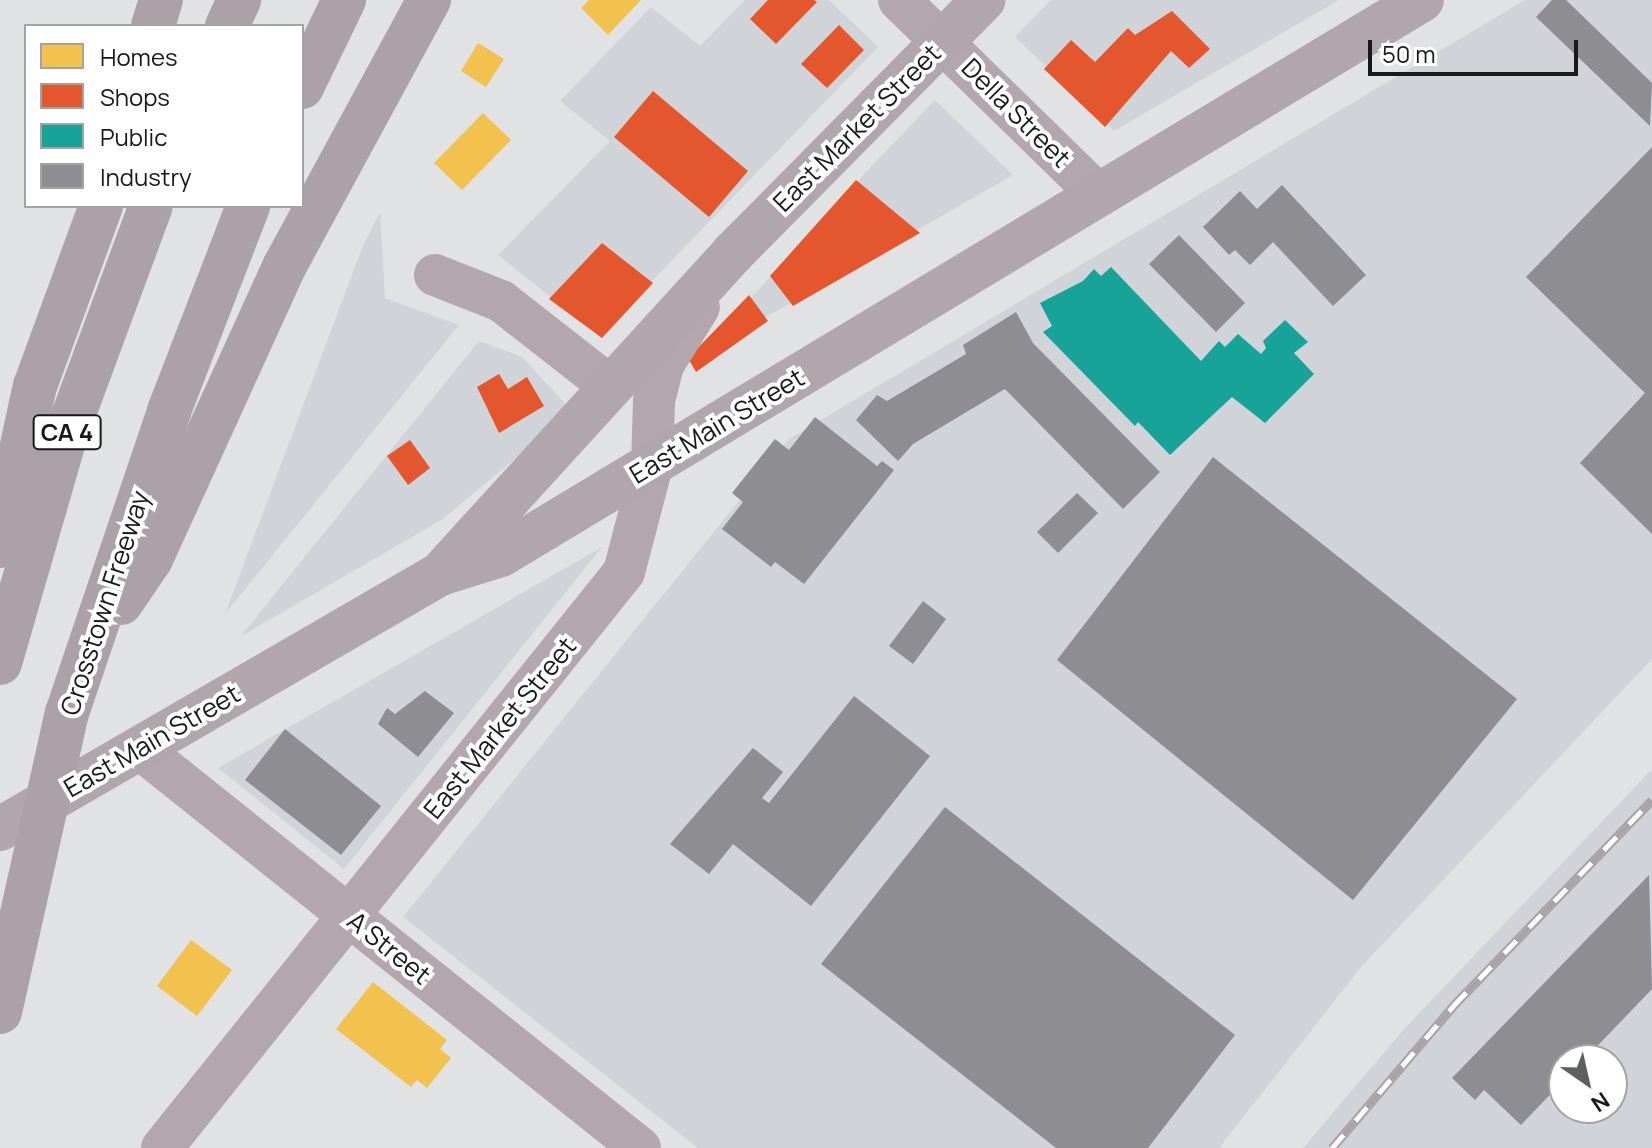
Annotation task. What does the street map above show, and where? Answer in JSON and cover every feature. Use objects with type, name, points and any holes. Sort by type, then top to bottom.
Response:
[{"type":"highway","points":[[154,24],[161,0]]},
{"type":"highway","points":[[228,24],[239,0]]},
{"type":"highway","points":[[304,83],[344,0]]},
{"type":"highway","points":[[86,654],[151,559],[277,281],[429,0]]},
{"type":"highway","points":[[0,546],[35,386],[100,208]]},
{"type":"highway","name":"CA 4","points":[[0,663],[65,438],[150,208]]},
{"type":"highway","name":"Crosstown Freeway","points":[[0,1012],[67,713],[210,297],[247,208]]},
{"type":"main road","name":"East Market Street","points":[[440,574],[731,255],[983,0]]},
{"type":"main road","name":"East Main Street","points":[[0,829],[145,748],[440,574],[501,555],[1097,193],[1422,0]]},
{"type":"street","name":"Della Street","points":[[899,0],[1097,193]]},
{"type":"street","name":"East Market Street","points":[[162,1148],[624,572],[652,465],[654,401],[663,365],[731,255]]},
{"type":"street","points":[[435,275],[501,301],[611,387]]},
{"type":"street","name":"A Street","points":[[145,748],[640,1148]]},
{"type":"shaded area","points":[[745,0],[829,0],[878,47],[599,336],[498,255],[610,141],[560,101],[651,7],[700,46]]},
{"type":"shaded area","points":[[1051,0],[1339,0],[1114,131],[1015,37]]},
{"type":"shaded area","points":[[1525,0],[1652,0],[1652,659],[1362,966],[1219,1148],[698,1148],[403,917],[789,439]]},
{"type":"shaded area","points":[[935,100],[1013,175],[698,356],[865,173]]},
{"type":"shaded area","points":[[380,212],[385,298],[459,325],[225,614],[362,248]]},
{"type":"shaded area","points":[[479,341],[522,357],[572,411],[443,519],[240,637]]},
{"type":"shaded area","points":[[602,547],[344,869],[218,768]]},
{"type":"shaded area","points":[[1652,769],[1652,1148],[1303,1148],[1405,1028]]},
{"type":"building: Homes","points":[[589,0],[641,0],[608,35],[581,8]]},
{"type":"building: Homes","points":[[478,43],[504,59],[486,87],[461,71]]},
{"type":"building: Homes","points":[[483,113],[511,140],[462,190],[434,163]]},
{"type":"building: Homes","points":[[191,940],[232,970],[197,1016],[157,986]]},
{"type":"building: Homes","points":[[373,982],[447,1040],[440,1049],[451,1058],[427,1088],[417,1080],[411,1087],[336,1029]]},
{"type":"building: Shops","points":[[768,0],[817,2],[776,44],[750,19]]},
{"type":"building: Shops","points":[[1172,11],[1210,49],[1189,68],[1171,51],[1105,127],[1044,69],[1071,40],[1095,62],[1128,28],[1135,35]]},
{"type":"building: Shops","points":[[839,25],[864,50],[827,88],[801,64]]},
{"type":"building: Shops","points":[[653,91],[748,171],[709,217],[614,137]]},
{"type":"building: Shops","points":[[856,180],[920,233],[793,306],[770,276]]},
{"type":"building: Shops","points":[[602,243],[653,283],[602,338],[549,299]]},
{"type":"building: Shops","points":[[749,295],[768,321],[696,372],[688,358]]},
{"type":"building: Shops","points":[[499,374],[508,389],[527,377],[544,406],[499,433],[477,387]]},
{"type":"building: Shops","points":[[410,440],[430,468],[408,485],[387,456]]},
{"type":"building: Public","points":[[1111,267],[1201,361],[1219,341],[1225,347],[1238,334],[1261,354],[1266,348],[1263,341],[1285,320],[1308,342],[1294,353],[1314,374],[1265,423],[1232,397],[1170,455],[1138,422],[1135,426],[1043,332],[1052,326],[1040,303],[1083,281],[1094,269],[1101,276]]},
{"type":"building: Industry","points":[[1552,0],[1566,0],[1652,83],[1650,126],[1536,17]]},
{"type":"building: Industry","points":[[1652,147],[1652,534],[1580,463],[1645,393],[1526,277]]},
{"type":"building: Industry","points":[[1282,185],[1366,275],[1333,306],[1273,242],[1250,265],[1235,250],[1229,255],[1203,227],[1240,191],[1257,209]]},
{"type":"building: Industry","points":[[1179,235],[1245,303],[1216,332],[1149,264]]},
{"type":"building: Industry","points":[[1016,312],[1033,343],[1160,472],[1123,509],[1005,389],[913,444],[898,461],[856,420],[877,395],[887,401],[966,354],[963,345]]},
{"type":"building: Industry","points":[[815,417],[877,466],[882,461],[894,470],[804,584],[775,562],[771,567],[722,529],[743,502],[732,493],[775,439],[789,450]]},
{"type":"building: Industry","points":[[1213,457],[1517,699],[1353,900],[1057,660]]},
{"type":"building: Industry","points":[[1077,493],[1098,513],[1058,553],[1037,532]]},
{"type":"building: Industry","points":[[923,601],[946,619],[913,664],[889,646]]},
{"type":"building: Industry","points":[[425,691],[454,713],[418,757],[378,724],[387,708],[395,714]]},
{"type":"building: Industry","points":[[854,696],[930,756],[811,906],[733,844],[709,874],[670,844],[753,748],[783,772],[762,798],[769,803]]},
{"type":"building: Industry","points":[[285,729],[381,806],[341,855],[245,780]]},
{"type":"building: Industry","points":[[945,807],[1235,1035],[1148,1148],[1056,1148],[821,964]]},
{"type":"building: Industry","points":[[1649,875],[1652,989],[1599,1044],[1548,1044],[1548,1097],[1521,1125],[1484,1090],[1475,1100],[1452,1078]]},
{"type":"railway","points":[[1332,1148],[1454,1005],[1652,800]]}]
